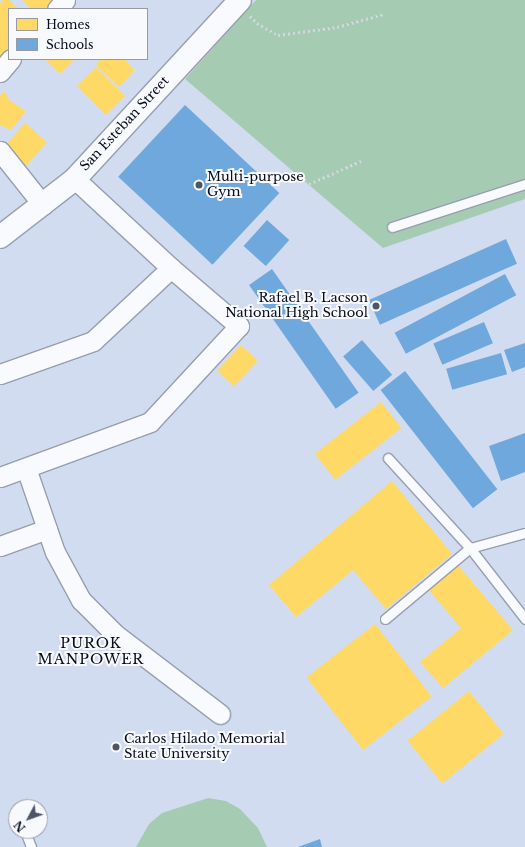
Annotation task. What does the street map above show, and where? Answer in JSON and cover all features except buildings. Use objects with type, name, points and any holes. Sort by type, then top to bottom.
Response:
[{"type":"street","points":[[58,8],[66,0]]},
{"type":"street","name":"San Esteban Street","points":[[0,237],[75,179],[238,1]]},
{"type":"street","points":[[0,72],[11,60]]},
{"type":"street","points":[[0,151],[43,205]]},
{"type":"street","points":[[0,477],[150,422],[239,326],[172,268],[75,179]]},
{"type":"street","points":[[0,374],[93,342],[172,268]]},
{"type":"street","points":[[26,468],[47,529],[68,578],[81,600],[98,619],[220,714]]},
{"type":"street","points":[[0,546],[47,529]]},
{"type":"lane","points":[[392,227],[525,184]]},
{"type":"lane","points":[[388,458],[470,548],[525,619]]},
{"type":"lane","points":[[385,620],[470,548],[525,533]]},
{"type":"path","points":[[238,1],[257,23],[278,35],[337,27],[384,14]]},
{"type":"path","points":[[309,184],[361,161]]},
{"type":"green space","points":[[256,0],[525,0],[525,199],[383,248],[185,79]]},
{"type":"green space","points":[[208,798],[226,801],[240,809],[258,828],[267,847],[136,847],[149,824],[162,813]]},
{"type":"place","name":"Multi-purpose Gym","points":[[199,185]]},
{"type":"place","name":"Rafael B. Lacson National High School","points":[[376,306]]},
{"type":"place","name":"Carlos Hilado Memorial State University","points":[[116,747]]},
{"type":"district","name":"PUROK MANPOWER","points":[[91,652]]}]
